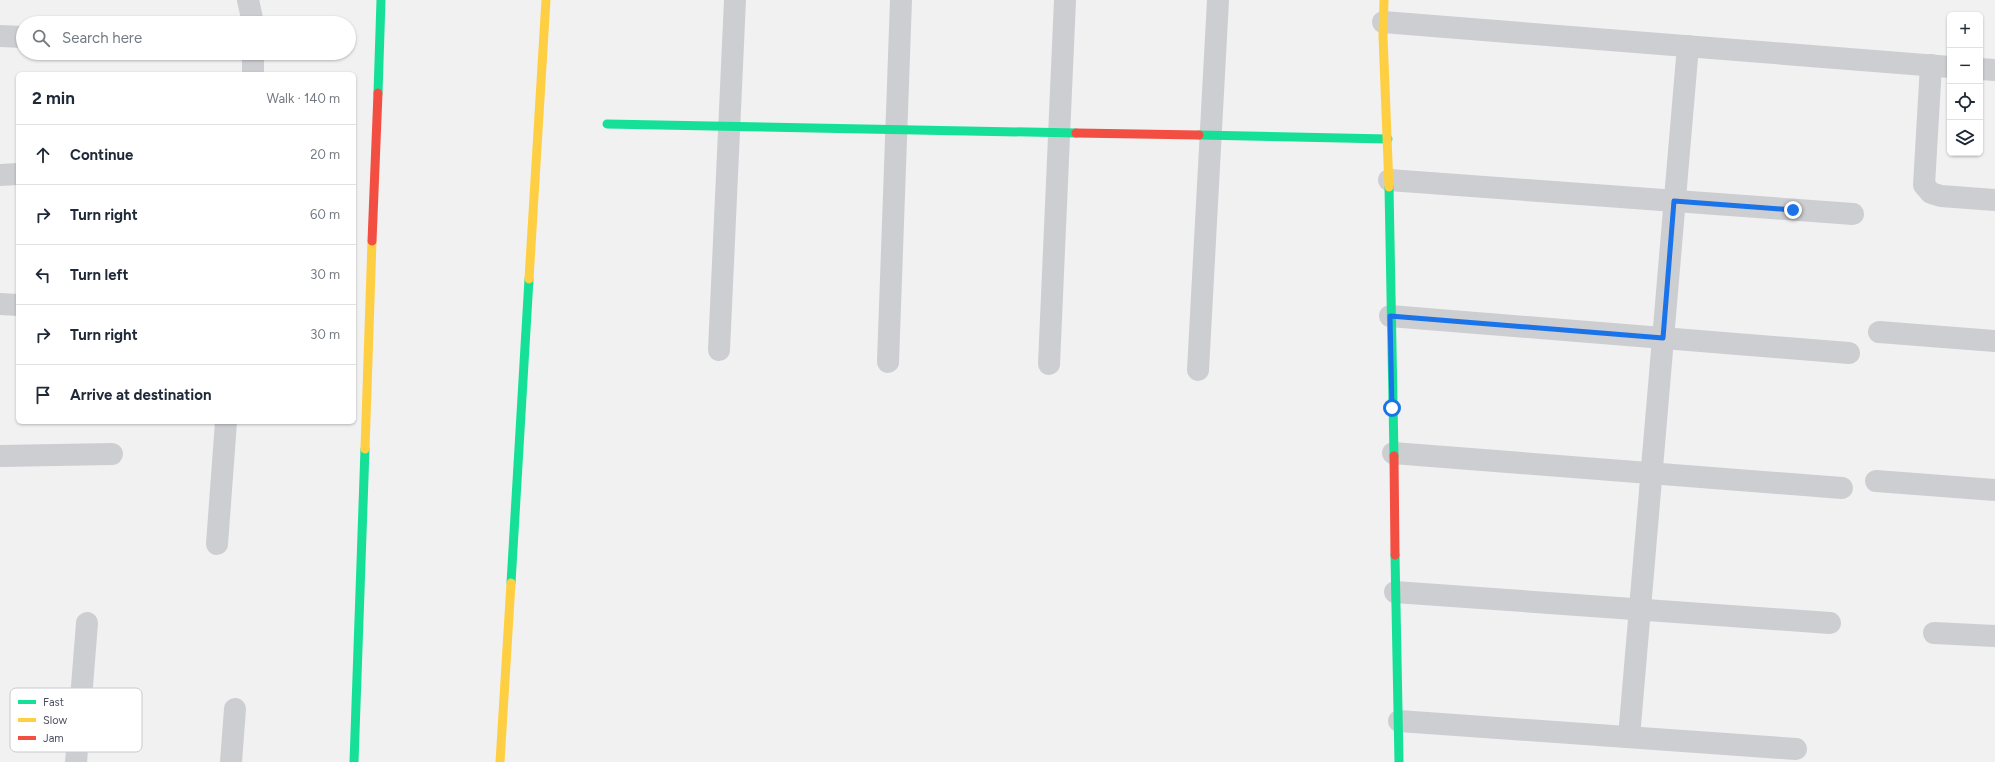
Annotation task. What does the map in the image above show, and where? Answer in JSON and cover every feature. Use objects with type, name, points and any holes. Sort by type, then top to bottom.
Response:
[{"type":"street","points":[[248,0],[251,16]]},
{"type":"street","points":[[354,762],[381,0]]},
{"type":"street","points":[[500,762],[546,0]]},
{"type":"street","points":[[718,350],[735,0]]},
{"type":"street","points":[[888,362],[901,0]]},
{"type":"street","points":[[1049,364],[1065,0]]},
{"type":"street","points":[[1198,370],[1218,0]]},
{"type":"street","points":[[1384,0],[1383,22],[1389,180],[1390,316],[1399,762]]},
{"type":"street","points":[[1383,22],[1941,66],[1924,185],[1931,193],[1941,196],[1995,200]]},
{"type":"street","points":[[0,36],[16,37]]},
{"type":"street","points":[[1629,737],[1688,46]]},
{"type":"street","points":[[253,60],[253,72]]},
{"type":"street","points":[[1983,69],[1995,70]]},
{"type":"street","points":[[608,124],[1388,139]]},
{"type":"street","points":[[0,175],[16,174]]},
{"type":"street","points":[[1389,180],[1852,214]]},
{"type":"street","points":[[0,304],[16,305]]},
{"type":"street","points":[[1390,316],[1849,353]]},
{"type":"street","points":[[1879,332],[1995,341]]},
{"type":"street","points":[[217,544],[226,424]]},
{"type":"street","points":[[1393,453],[1842,488]]},
{"type":"street","points":[[0,456],[112,454]]},
{"type":"street","points":[[1876,481],[1995,490]]},
{"type":"street","points":[[1395,592],[1830,623]]},
{"type":"street","points":[[82,688],[87,623]]},
{"type":"street","points":[[1934,632],[1995,636]]},
{"type":"street","points":[[231,762],[235,709]]},
{"type":"street","points":[[1398,721],[1796,749]]},
{"type":"street","points":[[76,762],[77,752]]},
{"type":"traffic: fast","points":[[378,93],[381,0]]},
{"type":"traffic: fast","points":[[607,124],[1076,133]]},
{"type":"traffic: fast","points":[[1199,135],[1388,139]]},
{"type":"traffic: fast","points":[[1389,187],[1394,456]]},
{"type":"traffic: fast","points":[[511,583],[529,279]]},
{"type":"traffic: fast","points":[[354,762],[365,449]]},
{"type":"traffic: fast","points":[[1395,555],[1399,762]]},
{"type":"traffic: slow","points":[[529,279],[546,0]]},
{"type":"traffic: slow","points":[[1384,0],[1383,36],[1389,187]]},
{"type":"traffic: slow","points":[[365,449],[372,241]]},
{"type":"traffic: slow","points":[[500,762],[511,583]]},
{"type":"traffic: jam","points":[[372,241],[378,93]]},
{"type":"traffic: jam","points":[[1076,133],[1199,135]]},
{"type":"traffic: jam","points":[[1394,456],[1395,555]]},
{"type":"route","points":[[1392,408],[1390,316],[1663,338],[1674,201],[1793,210]]}]
